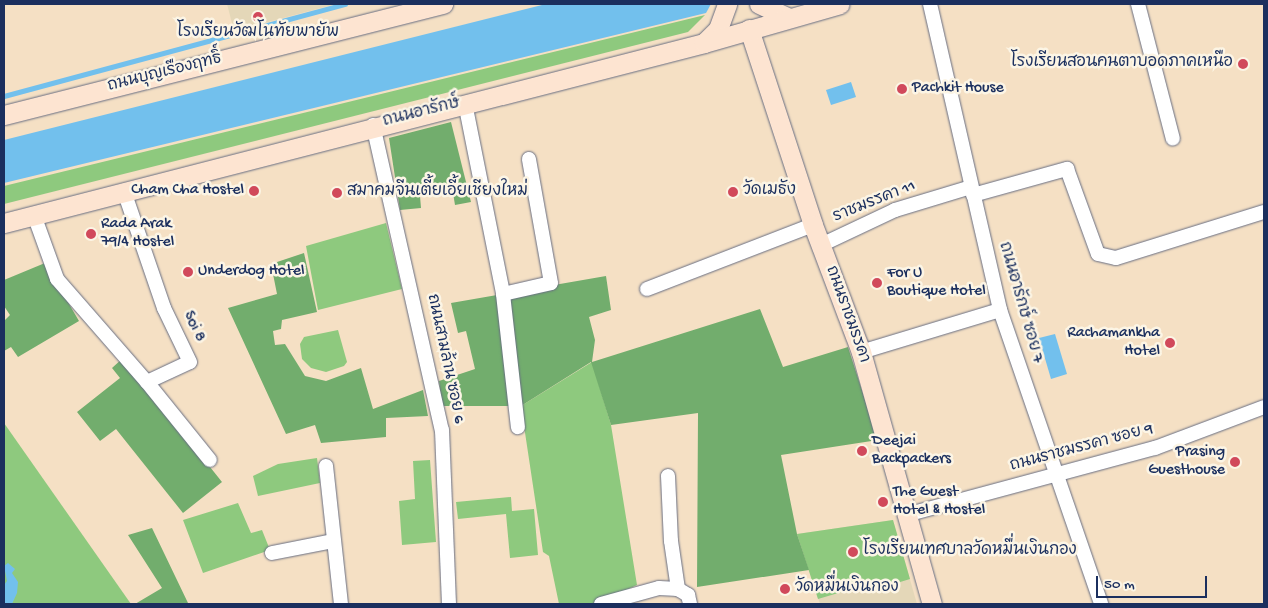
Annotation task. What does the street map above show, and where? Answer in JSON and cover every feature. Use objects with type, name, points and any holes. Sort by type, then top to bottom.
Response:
[{"type":"main road","name":"ถนนบุญเรืองฤทธิ์","points":[[4,115],[443,4]]},
{"type":"main road","points":[[704,43],[718,29],[727,4]]},
{"type":"main road","points":[[759,4],[789,18]]},
{"type":"main road","name":"ถนนอารักษ์","points":[[4,223],[373,125],[704,43],[840,4]]},
{"type":"main road","name":"ถนนราชมรรคา","points":[[750,29],[813,225],[861,352],[932,604]]},
{"type":"street","name":"ถนนอารักษ์ ซอย 7","points":[[930,4],[1000,310],[1101,604]]},
{"type":"street","points":[[1138,4],[1173,140]]},
{"type":"street","points":[[465,103],[503,294],[518,427]]},
{"type":"street","name":"ถนนสามล้าน ซอย 6","points":[[373,125],[442,430],[449,604]]},
{"type":"street","points":[[503,294],[551,282],[529,159]]},
{"type":"street","name":"ราชมรรคา 11","points":[[820,245],[896,210],[1067,169],[1098,254],[1110,258],[1264,212]]},
{"type":"street","name":"Soi 8","points":[[124,191],[164,308],[190,362],[147,382]]},
{"type":"street","points":[[34,215],[57,279],[147,382],[210,460]]},
{"type":"street","points":[[647,289],[813,225]]},
{"type":"street","points":[[861,352],[1000,310]]},
{"type":"street","name":"ถนนราชมรรคา ซอย 9","points":[[906,515],[1155,448],[1264,408]]},
{"type":"street","points":[[326,466],[341,604]]},
{"type":"street","points":[[668,476],[671,541],[678,589]]},
{"type":"street","points":[[272,552],[334,541]]},
{"type":"street","points":[[601,604],[645,591],[678,589],[688,595],[690,604]]},
{"type":"shaded area","name":"โรงเรียนวัฒโนทัยพายัพ","points":[[227,4],[336,4],[234,31]]},
{"type":"shaded area","name":"โรงเรียนเทศบาลวัดหมื่นเงินกอง","points":[[893,520],[917,604],[820,604],[797,534]]},
{"type":"green space","points":[[705,15],[688,32],[4,204],[4,186]]},
{"type":"green space","points":[[451,122],[471,202],[455,205],[453,193],[420,196],[421,208],[400,210],[389,138]]},
{"type":"green space","points":[[386,223],[402,289],[318,310],[306,246]]},
{"type":"green space","points":[[304,253],[317,312],[282,320],[281,329],[273,331],[275,345],[285,344],[305,376],[326,381],[361,368],[373,409],[423,390],[428,416],[386,418],[386,437],[321,443],[315,425],[286,434],[228,308],[277,294],[271,264]]},
{"type":"green space","points":[[45,263],[79,321],[18,357],[11,347],[4,351],[4,321],[10,315],[4,306],[4,280]]},
{"type":"green space","points":[[606,276],[611,310],[589,317],[595,340],[592,362],[760,309],[783,367],[848,347],[878,440],[781,455],[797,534],[809,570],[697,587],[698,413],[611,425],[591,362],[521,406],[442,406],[439,381],[475,369],[466,331],[458,333],[451,303]]},
{"type":"green space","points":[[338,330],[347,362],[344,366],[326,372],[311,368],[302,359],[300,344],[304,337]]},
{"type":"green space","points":[[123,358],[222,482],[183,513],[116,429],[100,441],[77,412],[120,378],[112,368]]},
{"type":"green space","points":[[592,362],[611,425],[637,585],[596,604],[559,604],[549,556],[543,552],[521,406]]},
{"type":"green space","points":[[4,423],[131,604],[4,604]]},
{"type":"green space","points":[[317,458],[320,483],[258,496],[253,476],[278,464]]},
{"type":"green space","points":[[430,460],[436,542],[402,545],[399,501],[415,499],[413,461]]},
{"type":"green space","points":[[511,497],[512,511],[534,509],[538,555],[510,558],[506,514],[458,519],[456,502]]},
{"type":"green space","points":[[238,503],[251,533],[262,530],[270,550],[203,573],[183,520]]},
{"type":"green space","name":"โรงเรียนเทศบาลวัดหมื่นเงินกอง","points":[[893,520],[910,579],[874,590],[872,583],[818,599],[797,534]]},
{"type":"green space","points":[[152,528],[188,603],[186,604],[135,604],[162,588],[128,535]]},
{"type":"water","points":[[546,4],[711,4],[706,13],[4,183],[4,140]]},
{"type":"water","points":[[851,82],[856,97],[831,105],[826,90]]},
{"type":"water","points":[[1055,334],[1067,374],[1051,379],[1039,338]]},
{"type":"water","points":[[8,563],[15,569],[12,573],[18,582],[17,593],[12,604],[4,604],[4,585],[7,581],[4,566]]},
{"type":"waterway","points":[[4,96],[345,4]]},
{"type":"place","name":"โรงเรียนวัฒโนทัยพายัพ","points":[[258,17]]},
{"type":"place","name":"โรงเรียนสอนคนตาบอดภาคเหนือ","points":[[1243,64]]},
{"type":"place","name":"Pachkit House","points":[[902,89]]},
{"type":"place","name":"Cham Cha Hostel","points":[[254,191]]},
{"type":"place","name":"วัดเมธัง","points":[[733,192]]},
{"type":"place","name":"สมาคมจีนเตี้ยเอี้ยเชียงใหม่","points":[[337,193]]},
{"type":"place","name":"Rada Arak 79/4 Hostel","points":[[91,234]]},
{"type":"place","name":"Underdog Hotel","points":[[188,272]]},
{"type":"place","name":"For U Boutique Hotel","points":[[877,283]]},
{"type":"place","name":"Rachamankha Hotel","points":[[1170,343]]},
{"type":"place","name":"Deejai Backpackers","points":[[862,451]]},
{"type":"place","name":"Prasing Guesthouse","points":[[1235,462]]},
{"type":"place","name":"The Guest Hotel & Hostel","points":[[883,502]]},
{"type":"place","name":"โรงเรียนเทศบาลวัดหมื่นเงินกอง","points":[[853,552]]},
{"type":"place","name":"วัดหมื่นเงินกอง","points":[[785,589]]}]
